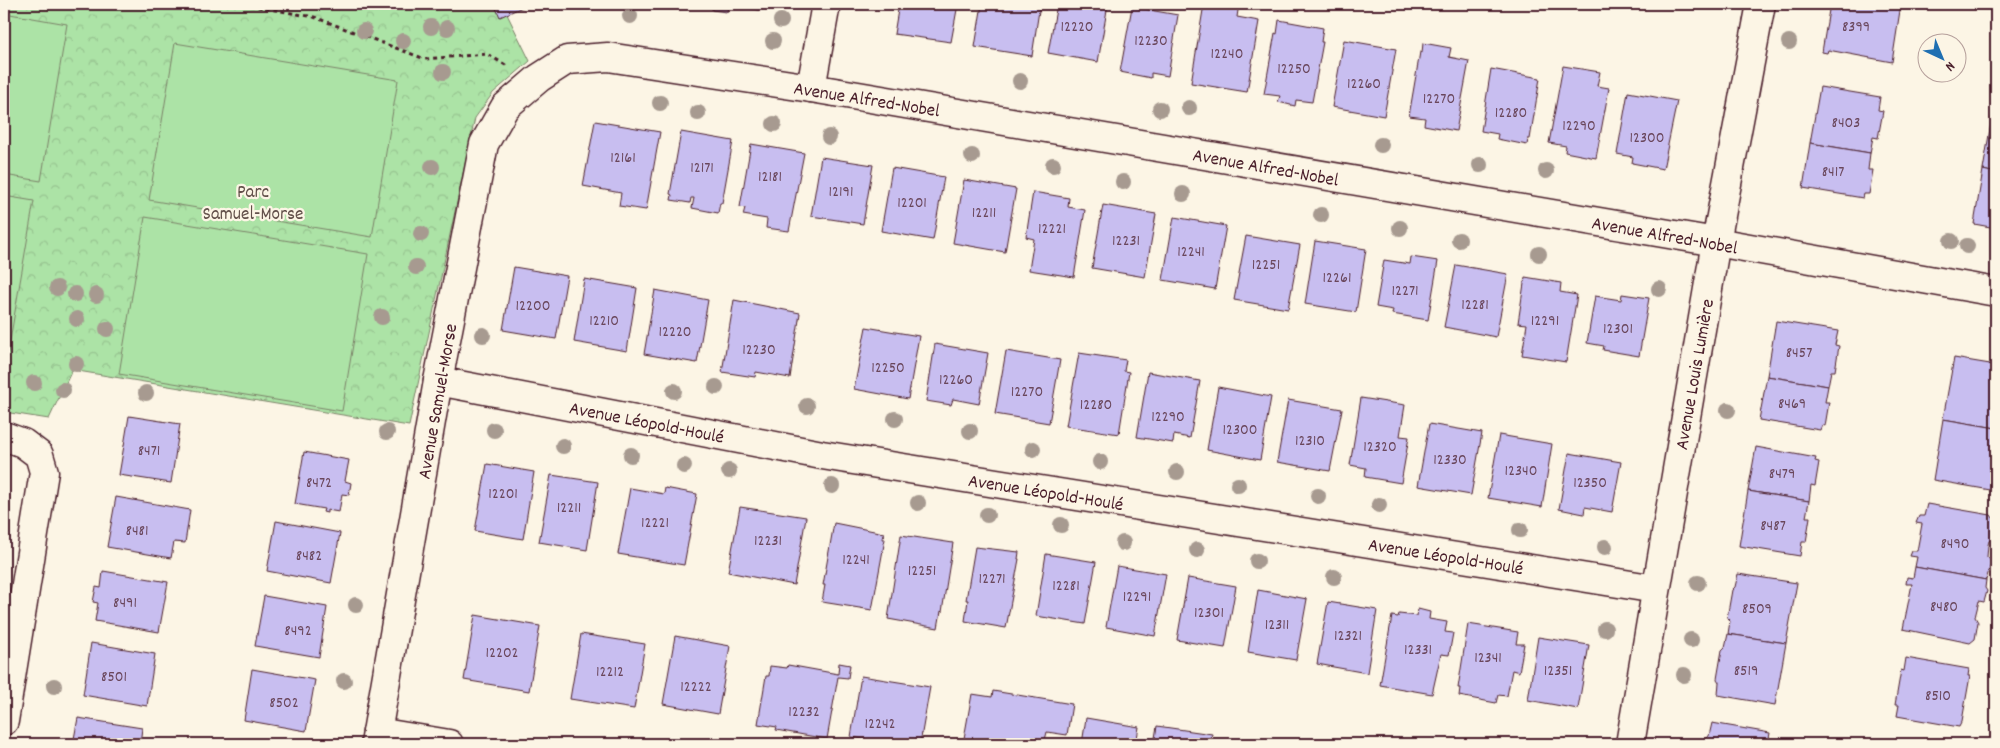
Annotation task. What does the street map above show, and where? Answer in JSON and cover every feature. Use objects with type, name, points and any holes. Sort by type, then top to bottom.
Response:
[{"type":"street","points":[[811,88],[826,4]]},
{"type":"street","name":"Avenue Louis Lumière","points":[[1630,744],[1716,242],[1760,4]]},
{"type":"street","name":"Avenue Alfred-Nobel","points":[[536,80],[567,60],[608,57],[811,88],[1716,242],[1996,292]]},
{"type":"street","name":"Avenue Samuel-Morse","points":[[376,738],[438,380],[484,144],[506,107],[536,80]]},
{"type":"street","name":"Avenue Léopold-Houlé","points":[[438,380],[822,455],[1656,589]]},
{"type":"street","points":[[4,436],[23,443],[39,455],[44,472],[4,721]]},
{"type":"street","points":[[376,738],[449,744]]},
{"type":"path","points":[[242,4],[314,17],[425,59],[487,54],[536,80]]},
{"type":"green space","name":"Parc Samuel-Morse","points":[[4,4],[502,4],[530,61],[493,93],[475,118],[409,426],[72,370],[49,419],[4,412]]},
{"type":"green space","points":[[4,13],[67,24],[41,181],[4,175]]},
{"type":"green space","points":[[175,43],[398,80],[372,237],[149,200]]},
{"type":"green space","points":[[4,196],[34,201],[7,358],[4,357]]},
{"type":"green space","points":[[145,217],[368,254],[342,411],[119,374]]},
{"type":"building","points":[[494,4],[529,4],[500,17]]},
{"type":"building","points":[[713,4],[760,4],[759,10],[728,5],[727,12],[712,10]]},
{"type":"building","points":[[899,4],[958,4],[951,42],[894,34]]},
{"type":"building","points":[[982,4],[1040,4],[1032,56],[975,47]]},
{"type":"building","points":[[1057,4],[1108,4],[1098,62],[1048,53]]},
{"type":"building","points":[[1204,4],[1239,4],[1237,17],[1259,21],[1247,92],[1191,83]]},
{"type":"building","points":[[1830,4],[1901,4],[1892,62],[1828,50],[1827,53],[1822,52]]},
{"type":"building","points":[[1132,7],[1178,15],[1168,76],[1151,73],[1151,78],[1120,72]]},
{"type":"building","points":[[1279,20],[1323,28],[1321,42],[1323,42],[1312,102],[1296,100],[1295,106],[1278,102],[1280,96],[1264,94]]},
{"type":"building","points":[[1344,40],[1396,49],[1384,116],[1332,107]]},
{"type":"building","points":[[1423,43],[1451,48],[1449,57],[1469,61],[1456,131],[1424,125],[1425,118],[1409,116]]},
{"type":"building","points":[[1563,66],[1600,72],[1597,86],[1609,88],[1596,158],[1565,152],[1566,146],[1549,143]]},
{"type":"building","points":[[1491,69],[1540,78],[1530,139],[1528,139],[1527,145],[1497,139],[1498,134],[1481,131]]},
{"type":"building","points":[[1820,87],[1880,97],[1878,110],[1883,111],[1878,138],[1873,137],[1870,153],[1810,143]]},
{"type":"building","points":[[1628,92],[1677,101],[1663,169],[1632,163],[1633,157],[1617,154]]},
{"type":"building","points":[[1992,117],[1996,118],[1996,173],[1983,170]]},
{"type":"building","points":[[595,121],[660,132],[646,210],[619,206],[621,193],[583,186]]},
{"type":"building","points":[[681,132],[733,141],[722,203],[720,203],[718,213],[692,208],[694,198],[691,198],[690,203],[671,200],[672,195],[670,194]]},
{"type":"building","points":[[1810,143],[1870,153],[1868,170],[1873,170],[1869,194],[1864,194],[1863,198],[1803,188]]},
{"type":"building","points":[[751,144],[804,153],[789,231],[766,228],[767,219],[743,215],[745,208],[740,207]]},
{"type":"building","points":[[821,157],[873,165],[863,224],[811,216]]},
{"type":"building","points":[[892,168],[944,177],[933,240],[881,231]]},
{"type":"building","points":[[1983,170],[1996,173],[1996,228],[1974,224]]},
{"type":"building","points":[[964,180],[1016,189],[1005,252],[953,243]]},
{"type":"building","points":[[1033,192],[1069,198],[1068,207],[1085,210],[1074,277],[1029,270],[1034,239],[1026,237]]},
{"type":"building","points":[[1103,205],[1156,214],[1145,277],[1092,268]]},
{"type":"building","points":[[1174,217],[1226,226],[1215,289],[1163,280]]},
{"type":"building","points":[[1246,236],[1300,245],[1288,309],[1234,300]]},
{"type":"building","points":[[1315,241],[1366,249],[1356,312],[1305,304]]},
{"type":"building","points":[[1411,257],[1438,261],[1428,320],[1392,314],[1393,310],[1376,307],[1384,260],[1410,264]]},
{"type":"building","points":[[1456,265],[1508,274],[1496,337],[1444,327]]},
{"type":"building","points":[[514,267],[567,276],[556,339],[503,330]]},
{"type":"building","points":[[1525,277],[1561,283],[1560,292],[1577,295],[1566,362],[1522,355],[1527,324],[1518,323]]},
{"type":"building","points":[[584,279],[637,288],[627,351],[574,342]]},
{"type":"building","points":[[655,290],[708,300],[697,363],[644,354]]},
{"type":"building","points":[[1622,294],[1649,298],[1639,356],[1603,350],[1604,346],[1587,343],[1595,296],[1621,300]]},
{"type":"building","points":[[734,300],[800,313],[790,378],[756,372],[755,377],[722,372]]},
{"type":"building","points":[[1776,321],[1838,331],[1835,345],[1839,346],[1835,371],[1831,371],[1828,386],[1767,376]]},
{"type":"building","points":[[866,327],[919,336],[908,399],[854,389]]},
{"type":"building","points":[[935,344],[988,353],[979,404],[953,399],[951,405],[926,401]]},
{"type":"building","points":[[1006,351],[1060,360],[1049,423],[995,414]]},
{"type":"building","points":[[1079,353],[1126,360],[1124,371],[1129,372],[1119,434],[1066,426]]},
{"type":"building","points":[[1954,358],[1996,365],[1996,428],[1943,419]]},
{"type":"building","points":[[1148,372],[1200,381],[1190,438],[1174,435],[1173,443],[1137,437]]},
{"type":"building","points":[[1767,376],[1828,386],[1825,402],[1829,402],[1825,426],[1822,425],[1820,430],[1759,420]]},
{"type":"building","points":[[1218,387],[1271,397],[1260,460],[1207,450]]},
{"type":"building","points":[[1361,398],[1405,405],[1400,436],[1409,437],[1401,483],[1365,477],[1366,468],[1350,465]]},
{"type":"building","points":[[1288,400],[1342,409],[1330,471],[1277,462]]},
{"type":"building","points":[[129,416],[180,424],[171,483],[119,475]]},
{"type":"building","points":[[1943,419],[1996,428],[1996,491],[1933,480]]},
{"type":"building","points":[[1429,424],[1482,433],[1471,495],[1418,486]]},
{"type":"building","points":[[1499,435],[1552,444],[1542,507],[1488,498]]},
{"type":"building","points":[[1756,447],[1816,458],[1815,461],[1819,462],[1815,486],[1811,485],[1809,501],[1748,491]]},
{"type":"building","points":[[304,452],[349,460],[345,481],[351,483],[349,495],[342,494],[339,512],[327,510],[327,513],[323,512],[324,509],[295,504]]},
{"type":"building","points":[[1569,453],[1621,462],[1612,512],[1585,507],[1584,514],[1559,509]]},
{"type":"building","points":[[487,464],[534,472],[523,539],[475,531]]},
{"type":"building","points":[[551,475],[598,482],[587,550],[539,542]]},
{"type":"building","points":[[630,488],[664,494],[665,488],[697,494],[684,565],[618,554]]},
{"type":"building","points":[[1748,491],[1809,501],[1806,517],[1810,517],[1806,542],[1802,542],[1800,556],[1739,546]]},
{"type":"building","points":[[116,497],[190,510],[185,543],[174,542],[171,558],[107,547]]},
{"type":"building","points":[[1927,504],[1991,515],[1996,522],[1996,537],[1989,541],[1988,545],[1987,557],[1992,561],[1986,580],[1915,567],[1917,557],[1910,556],[1912,551],[1917,551],[1922,524],[1916,523],[1919,516],[1924,516]]},
{"type":"building","points":[[740,507],[806,517],[794,585],[728,572]]},
{"type":"building","points":[[276,521],[340,533],[331,583],[267,571]]},
{"type":"building","points":[[834,523],[884,533],[883,539],[885,539],[872,610],[822,602],[825,585],[823,585]]},
{"type":"building","points":[[901,535],[953,543],[938,628],[888,619]]},
{"type":"building","points":[[975,547],[1019,552],[1006,628],[965,621],[968,600],[966,600]]},
{"type":"building","points":[[1046,554],[1096,562],[1085,624],[1036,616]]},
{"type":"building","points":[[1117,566],[1166,574],[1155,636],[1106,627]]},
{"type":"building","points":[[1915,567],[1986,580],[1985,588],[1987,591],[1984,602],[1979,601],[1975,617],[1978,622],[1975,639],[1970,643],[1903,629],[1912,584],[1906,584],[1907,577],[1913,578]]},
{"type":"building","points":[[103,571],[168,582],[159,632],[95,621],[98,603],[93,602],[96,587],[101,588]]},
{"type":"building","points":[[1738,574],[1797,583],[1786,643],[1728,634],[1730,621],[1727,618],[1732,590],[1735,587]]},
{"type":"building","points":[[1188,578],[1236,586],[1225,648],[1177,640]]},
{"type":"building","points":[[1258,590],[1307,599],[1296,660],[1248,652]]},
{"type":"building","points":[[264,596],[327,607],[319,657],[255,646]]},
{"type":"building","points":[[1328,602],[1377,610],[1367,673],[1317,664]]},
{"type":"building","points":[[1418,609],[1430,612],[1429,619],[1447,622],[1445,632],[1453,633],[1449,655],[1441,654],[1432,694],[1380,685],[1392,616],[1398,617],[1399,614],[1417,616]]},
{"type":"building","points":[[475,615],[540,626],[529,691],[464,680]]},
{"type":"building","points":[[1468,624],[1518,632],[1516,644],[1524,644],[1519,672],[1512,670],[1507,696],[1498,695],[1496,703],[1459,696],[1460,688],[1458,688]]},
{"type":"building","points":[[581,634],[645,644],[634,709],[570,699]]},
{"type":"building","points":[[1728,634],[1786,643],[1775,705],[1718,695],[1719,682],[1717,679],[1722,650],[1725,647]]},
{"type":"building","points":[[675,636],[730,646],[718,714],[663,704]]},
{"type":"building","points":[[1538,637],[1589,645],[1578,709],[1528,700]]},
{"type":"building","points":[[91,643],[155,654],[147,706],[83,695]]},
{"type":"building","points":[[1906,658],[1969,669],[1968,676],[1970,676],[1962,721],[1959,727],[1897,716],[1899,705],[1895,705],[1901,670],[1904,671]]},
{"type":"building","points":[[839,663],[850,665],[848,678],[838,677],[827,739],[776,730],[777,727],[758,724],[766,676],[769,676],[770,666],[787,668],[788,665],[838,674]]},
{"type":"building","points":[[252,669],[315,680],[306,731],[244,720]]},
{"type":"building","points":[[861,676],[930,687],[920,744],[868,744],[869,740],[851,737]]},
{"type":"building","points":[[993,691],[1072,704],[1067,735],[1047,732],[1044,744],[963,744],[972,694],[992,697]]},
{"type":"building","points":[[78,718],[142,728],[140,744],[73,744]]},
{"type":"building","points":[[1086,718],[1139,727],[1136,744],[1082,744]]},
{"type":"building","points":[[1712,723],[1770,733],[1768,744],[1705,744]]},
{"type":"building","points":[[1157,726],[1212,734],[1210,744],[1154,744]]}]
